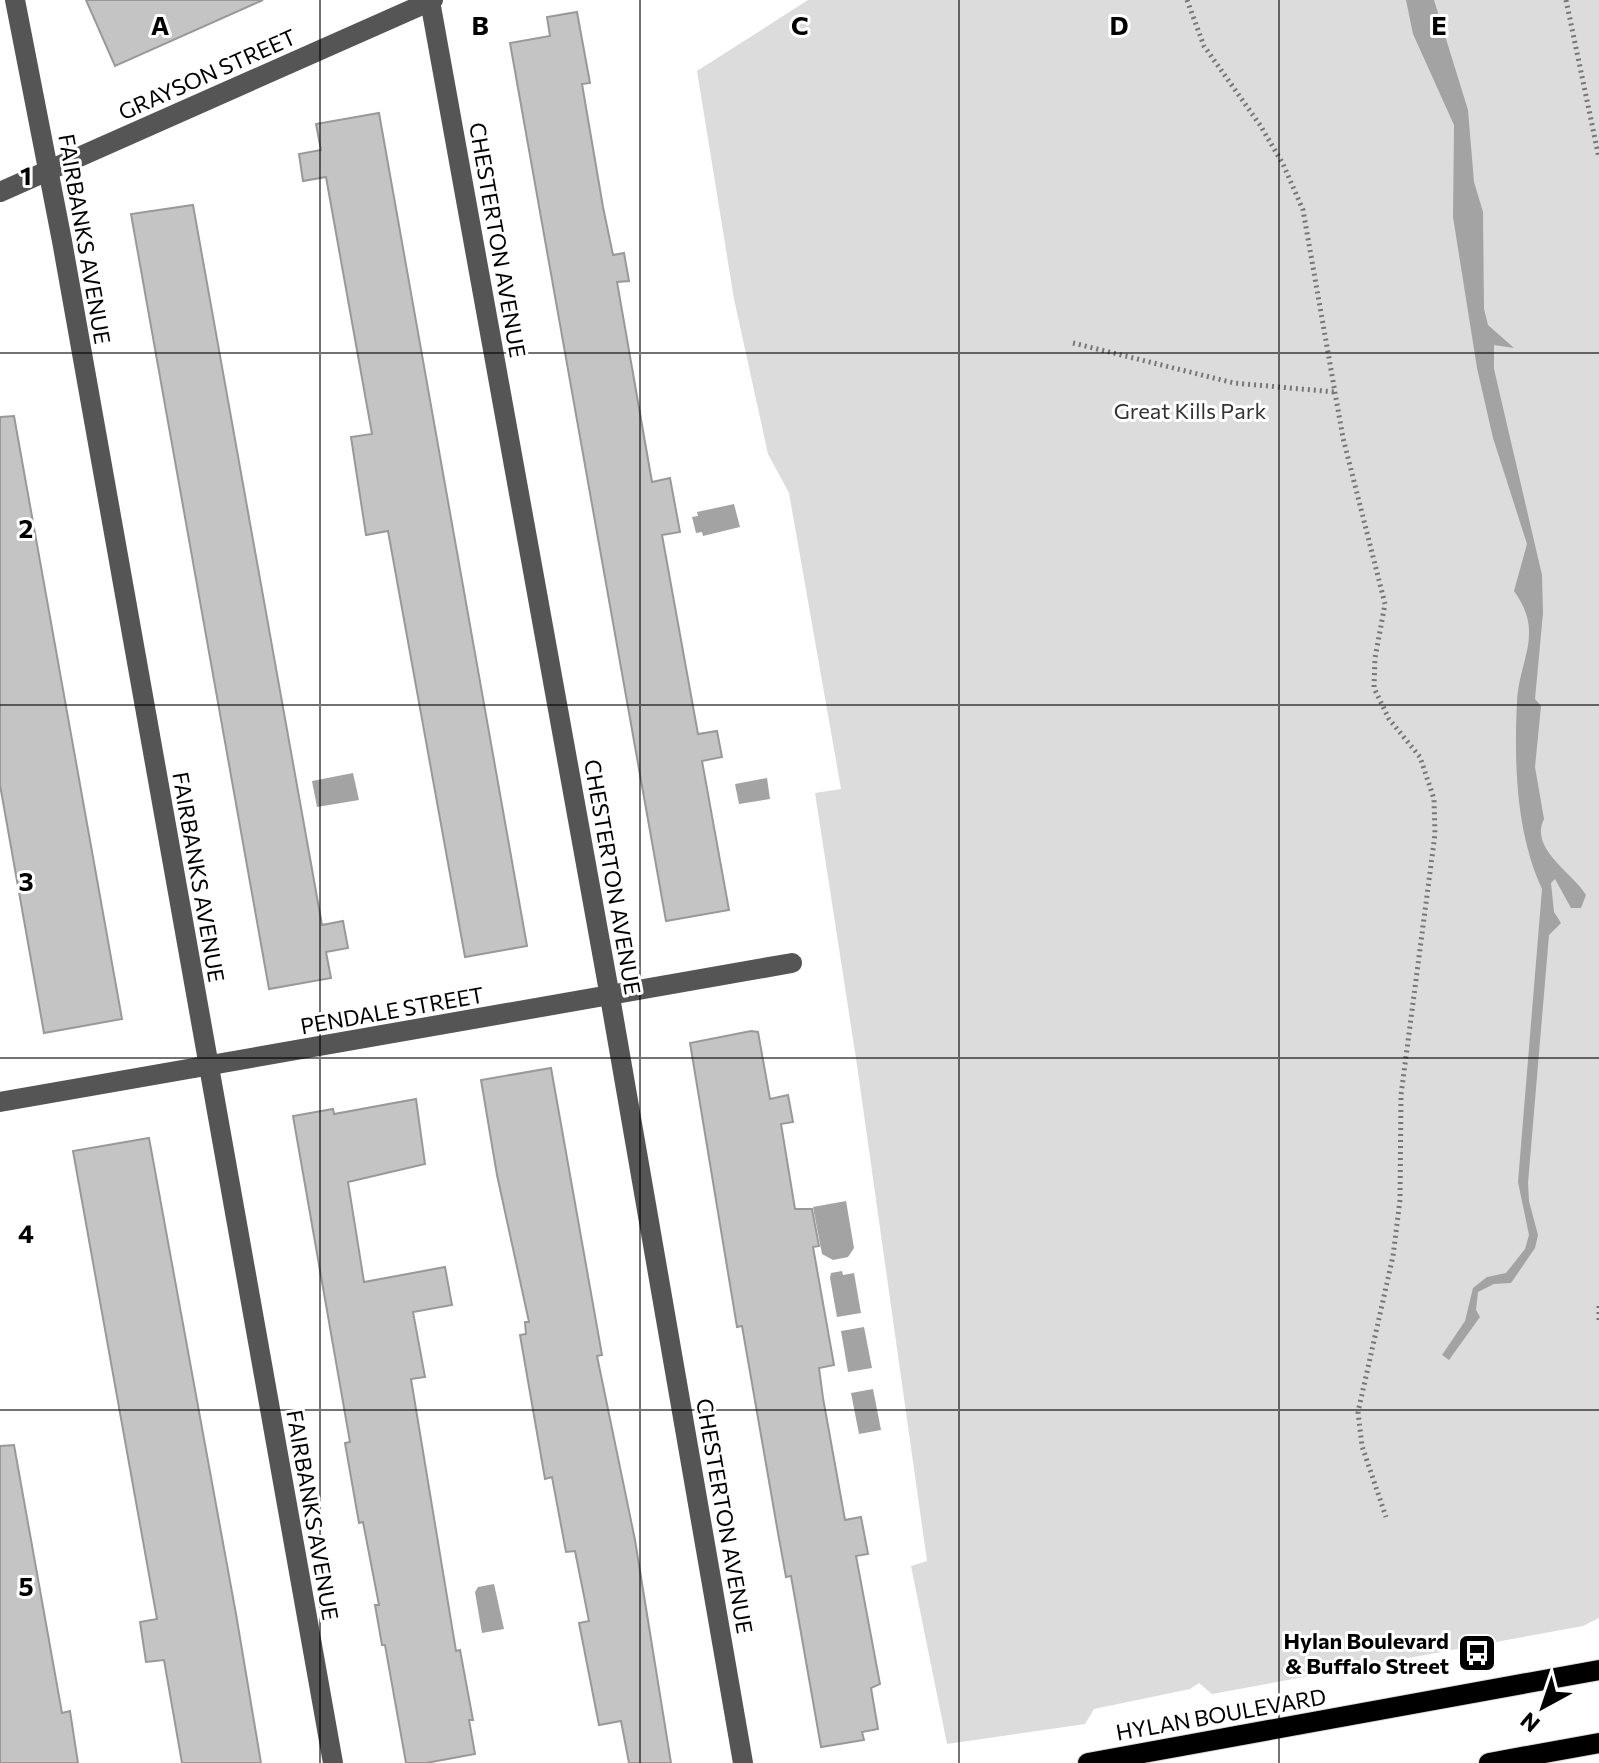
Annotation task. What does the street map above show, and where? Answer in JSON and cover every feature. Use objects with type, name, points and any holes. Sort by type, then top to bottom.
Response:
[{"type":"main road","name":"HYLAN BOULEVARD","points":[[1088,1763],[1599,1670]]},
{"type":"main road","points":[[1489,1763],[1599,1743]]},
{"type":"street","name":"FAIRBANKS AVENUE","points":[[15,0],[49,170],[333,1763]]},
{"type":"street","name":"GRAYSON STREET","points":[[0,192],[432,1]]},
{"type":"street","name":"CHESTERTON AVENUE","points":[[432,1],[743,1763]]},
{"type":"street","name":"PENDALE STREET","points":[[0,1102],[792,963]]},
{"type":"path","points":[[1187,0],[1204,46],[1260,125],[1283,164],[1303,210],[1358,507],[1385,604],[1375,658],[1374,688],[1389,719],[1420,757],[1434,799],[1435,834],[1401,1095],[1400,1200],[1393,1256],[1358,1412],[1362,1446],[1386,1517]]},
{"type":"path","points":[[1566,0],[1599,158]]},
{"type":"path","points":[[1073,343],[1234,383],[1335,392]]},
{"type":"path","points":[[1599,1306],[1599,1321]]},
{"type":"green space","name":"Great Kills Park","points":[[808,0],[1599,0],[1599,1618],[1583,1626],[1212,1694],[1199,1683],[1190,1689],[1094,1709],[1085,1724],[947,1744],[911,1566],[927,1561],[815,793],[841,789],[789,493],[768,454],[734,299],[697,71]]},
{"type":"shaded area","points":[[1406,0],[1434,0],[1468,110],[1474,182],[1483,212],[1484,309],[1488,325],[1514,348],[1494,345],[1494,369],[1542,575],[1543,613],[1535,699],[1541,706],[1535,767],[1544,819],[1542,840],[1554,860],[1586,895],[1581,908],[1571,908],[1555,879],[1551,883],[1554,912],[1561,923],[1549,935],[1528,1183],[1529,1201],[1538,1235],[1535,1248],[1511,1283],[1494,1284],[1478,1292],[1476,1310],[1480,1317],[1449,1360],[1442,1355],[1465,1321],[1473,1288],[1487,1277],[1506,1273],[1525,1249],[1529,1235],[1518,1182],[1542,889],[1527,845],[1517,773],[1517,702],[1529,633],[1523,606],[1514,591],[1527,544],[1493,438],[1477,368],[1453,217],[1454,125],[1413,34]]},
{"type":"shaded area","points":[[734,504],[740,527],[703,536],[702,532],[696,533],[692,517],[698,516],[697,512]]},
{"type":"shaded area","points":[[353,773],[359,800],[317,807],[312,781]]},
{"type":"shaded area","points":[[767,778],[770,799],[739,804],[735,784]]},
{"type":"shaded area","points":[[846,1201],[854,1248],[848,1257],[833,1260],[822,1254],[813,1207]]},
{"type":"shaded area","points":[[842,1271],[843,1275],[854,1273],[861,1313],[837,1317],[830,1278],[831,1273]]},
{"type":"shaded area","points":[[864,1327],[872,1368],[848,1372],[841,1331]]},
{"type":"shaded area","points":[[873,1389],[881,1430],[859,1434],[851,1393]]},
{"type":"shaded area","points":[[494,1584],[504,1629],[482,1633],[475,1592],[478,1587]]},
{"type":"building","points":[[86,0],[263,0],[115,66]]},
{"type":"building","points":[[577,12],[590,83],[582,84],[603,207],[613,255],[624,253],[629,281],[617,282],[652,482],[670,478],[680,532],[662,535],[698,734],[717,731],[722,757],[702,761],[729,910],[666,921],[510,43],[550,36],[547,17]]},
{"type":"building","points":[[379,113],[527,946],[465,957],[388,531],[366,535],[351,437],[372,434],[326,177],[303,181],[299,154],[321,150],[316,124]]},
{"type":"building","points":[[193,205],[322,925],[343,921],[348,948],[326,952],[331,978],[269,989],[131,214]]},
{"type":"building","points":[[14,416],[122,1019],[44,1033],[0,785],[0,417]]},
{"type":"building","points":[[758,1032],[770,1099],[788,1095],[793,1122],[781,1124],[795,1209],[812,1209],[819,1246],[813,1247],[834,1365],[819,1368],[823,1398],[845,1520],[861,1517],[868,1554],[856,1556],[880,1684],[871,1688],[878,1729],[862,1732],[864,1740],[821,1747],[791,1576],[786,1577],[742,1326],[737,1327],[690,1043]]},
{"type":"building","points":[[551,1068],[602,1355],[597,1356],[635,1540],[671,1763],[629,1763],[621,1721],[599,1725],[579,1623],[589,1621],[575,1551],[566,1552],[552,1477],[545,1479],[520,1335],[526,1334],[525,1322],[529,1322],[497,1175],[481,1080]]},
{"type":"building","points":[[416,1099],[425,1164],[348,1182],[364,1282],[445,1267],[452,1305],[413,1312],[425,1377],[411,1379],[456,1651],[460,1650],[473,1720],[469,1720],[475,1754],[426,1763],[406,1763],[375,1605],[379,1605],[363,1522],[359,1523],[345,1443],[350,1442],[293,1116],[333,1109],[334,1114]]},
{"type":"building","points":[[149,1138],[261,1763],[182,1763],[164,1660],[146,1662],[140,1622],[157,1619],[73,1151]]},
{"type":"building","points":[[14,1445],[62,1713],[70,1711],[78,1763],[0,1763],[0,1446]]},
{"type":"place","name":"Hylan Boulevard & Buffalo Street","points":[[1477,1653]]}]
